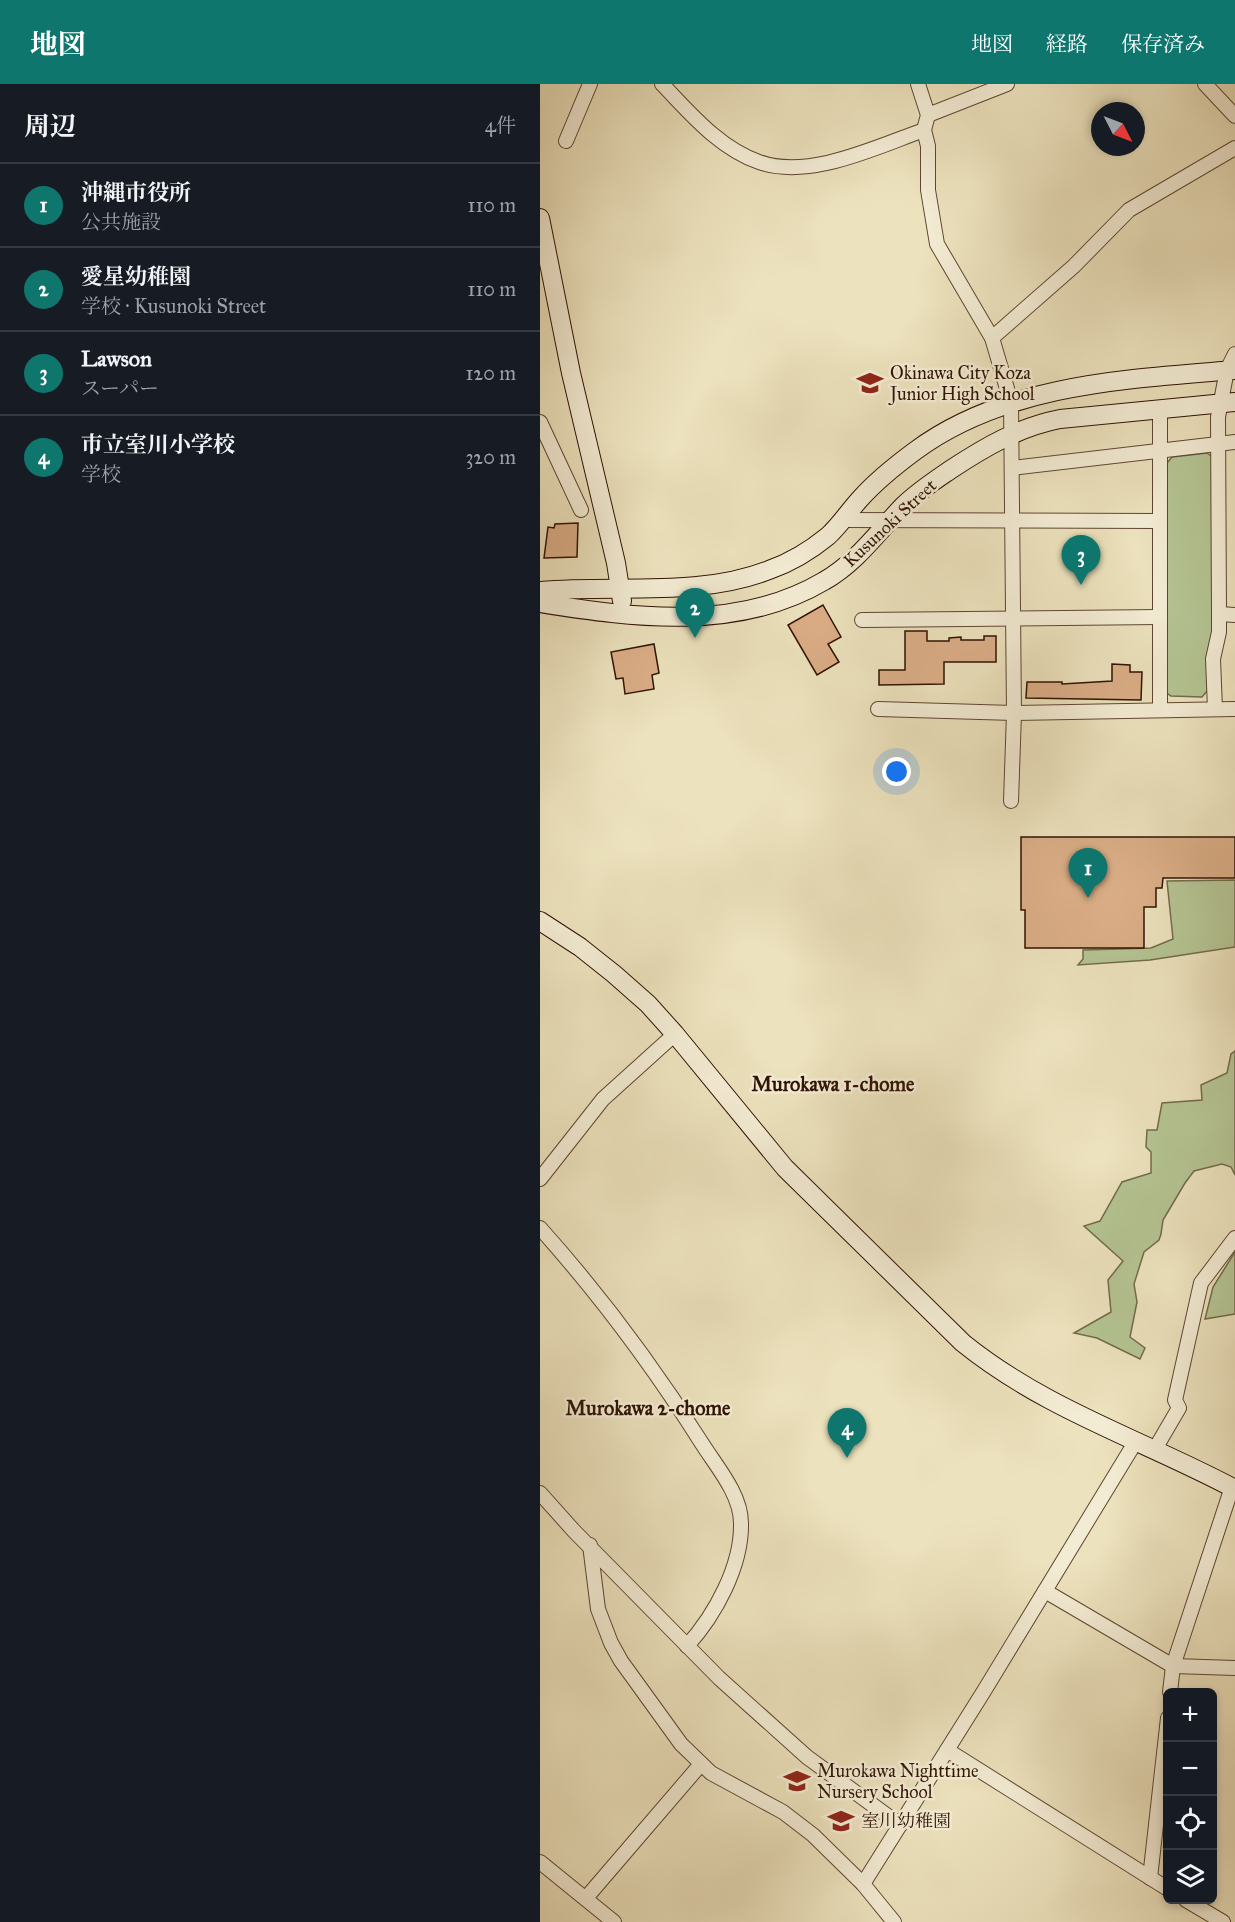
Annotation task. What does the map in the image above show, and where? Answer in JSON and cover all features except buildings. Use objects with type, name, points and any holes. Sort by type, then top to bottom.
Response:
[{"type":"main road","points":[[540,218],[571,373],[621,589],[623,615]]},
{"type":"main road","name":"Kusunoki Street","points":[[540,591],[682,587],[727,581],[769,570],[810,549],[828,536],[860,498],[915,450],[970,417],[1011,402],[1134,378],[1232,364]]},
{"type":"main road","name":"Kusunoki Street","points":[[540,603],[623,615],[686,617],[737,612],[769,604],[825,581],[850,562],[903,506],[929,484],[979,451],[1011,434],[1060,419],[1227,402]]},
{"type":"main road","points":[[540,921],[580,947],[648,1004],[785,1168],[963,1343],[993,1367],[1063,1408],[1155,1449],[1233,1488]]},
{"type":"street","points":[[566,141],[590,84]]},
{"type":"street","points":[[662,84],[694,118],[728,145],[759,162],[786,167],[820,165],[924,130]]},
{"type":"street","points":[[918,84],[928,115],[924,130],[928,146],[927,190],[937,244],[992,338],[1011,402],[1014,713],[1011,801]]},
{"type":"street","points":[[928,115],[1007,84]]},
{"type":"street","points":[[1205,84],[1235,116]]},
{"type":"street","points":[[992,338],[1074,266],[1129,210],[1235,148]]},
{"type":"street","points":[[1215,709],[1214,659],[1219,632],[1218,417],[1227,402],[1232,364]]},
{"type":"street","points":[[1160,410],[1160,710]]},
{"type":"street","points":[[540,422],[581,510]]},
{"type":"street","points":[[1012,468],[1235,441]]},
{"type":"street","points":[[842,520],[1160,521]]},
{"type":"street","points":[[1220,520],[1235,520]]},
{"type":"street","points":[[1219,614],[1235,615]]},
{"type":"street","points":[[862,620],[1159,617]]},
{"type":"street","points":[[878,710],[1014,713],[1235,709]]},
{"type":"street","points":[[540,1179],[603,1099],[675,1034]]},
{"type":"street","points":[[540,1228],[584,1278],[661,1379],[727,1482],[736,1502],[741,1521],[740,1543],[728,1580],[710,1619],[687,1646]]},
{"type":"street","points":[[1155,1449],[1179,1408],[1175,1400],[1201,1283],[1235,1238]]},
{"type":"street","points":[[863,1884],[1136,1441]]},
{"type":"street","points":[[1170,1688],[1173,1666],[1233,1488]]},
{"type":"street","points":[[540,1493],[574,1531],[719,1678],[807,1756],[900,1825]]},
{"type":"street","points":[[590,1545],[598,1609],[612,1643],[621,1661],[681,1744],[711,1773],[783,1812],[813,1835],[863,1884],[894,1922]]},
{"type":"street","points":[[1045,1591],[1173,1666],[1235,1668]]},
{"type":"street","points":[[1150,1878],[1164,1742]]},
{"type":"street","points":[[947,1750],[1163,1886]]},
{"type":"street","points":[[586,1898],[701,1764]]},
{"type":"street","points":[[540,1862],[586,1898],[604,1919]]},
{"type":"street","points":[[1194,1904],[1223,1922]]},
{"type":"green space","points":[[1207,453],[1214,458],[1215,632],[1208,690],[1202,697],[1171,696],[1164,691],[1167,463],[1172,457]]},
{"type":"green space","points":[[1235,880],[1235,947],[1150,960],[1078,965],[1083,959],[1083,950],[1151,948],[1173,939],[1167,881]]},
{"type":"green space","points":[[1235,1051],[1235,1175],[1231,1167],[1222,1164],[1194,1171],[1163,1220],[1159,1240],[1144,1252],[1134,1284],[1137,1302],[1130,1337],[1145,1348],[1140,1359],[1097,1338],[1074,1333],[1111,1312],[1108,1280],[1123,1261],[1084,1226],[1100,1221],[1122,1182],[1151,1173],[1151,1152],[1146,1147],[1147,1130],[1157,1130],[1162,1103],[1202,1100],[1201,1085],[1227,1073],[1231,1054]]},
{"type":"green space","points":[[1235,1252],[1235,1314],[1205,1319],[1213,1287]]},
{"type":"place","name":"Okinawa City Koza Junior High School","points":[[870,383]]},
{"type":"place","name":"Lawson","points":[[1081,585]]},
{"type":"place","name":"愛星幼稚園","points":[[695,638]]},
{"type":"place","name":"沖縄市役所","points":[[1088,898]]},
{"type":"place","name":"市立室川小学校","points":[[847,1458]]},
{"type":"place","name":"Murokawa Nighttime Nursery School","points":[[797,1781]]},
{"type":"place","name":"室川幼稚園","points":[[841,1821]]},
{"type":"district","name":"Murokawa 1-chome","points":[[833,1084]]},
{"type":"district","name":"Murokawa 2-chome","points":[[648,1408]]}]
